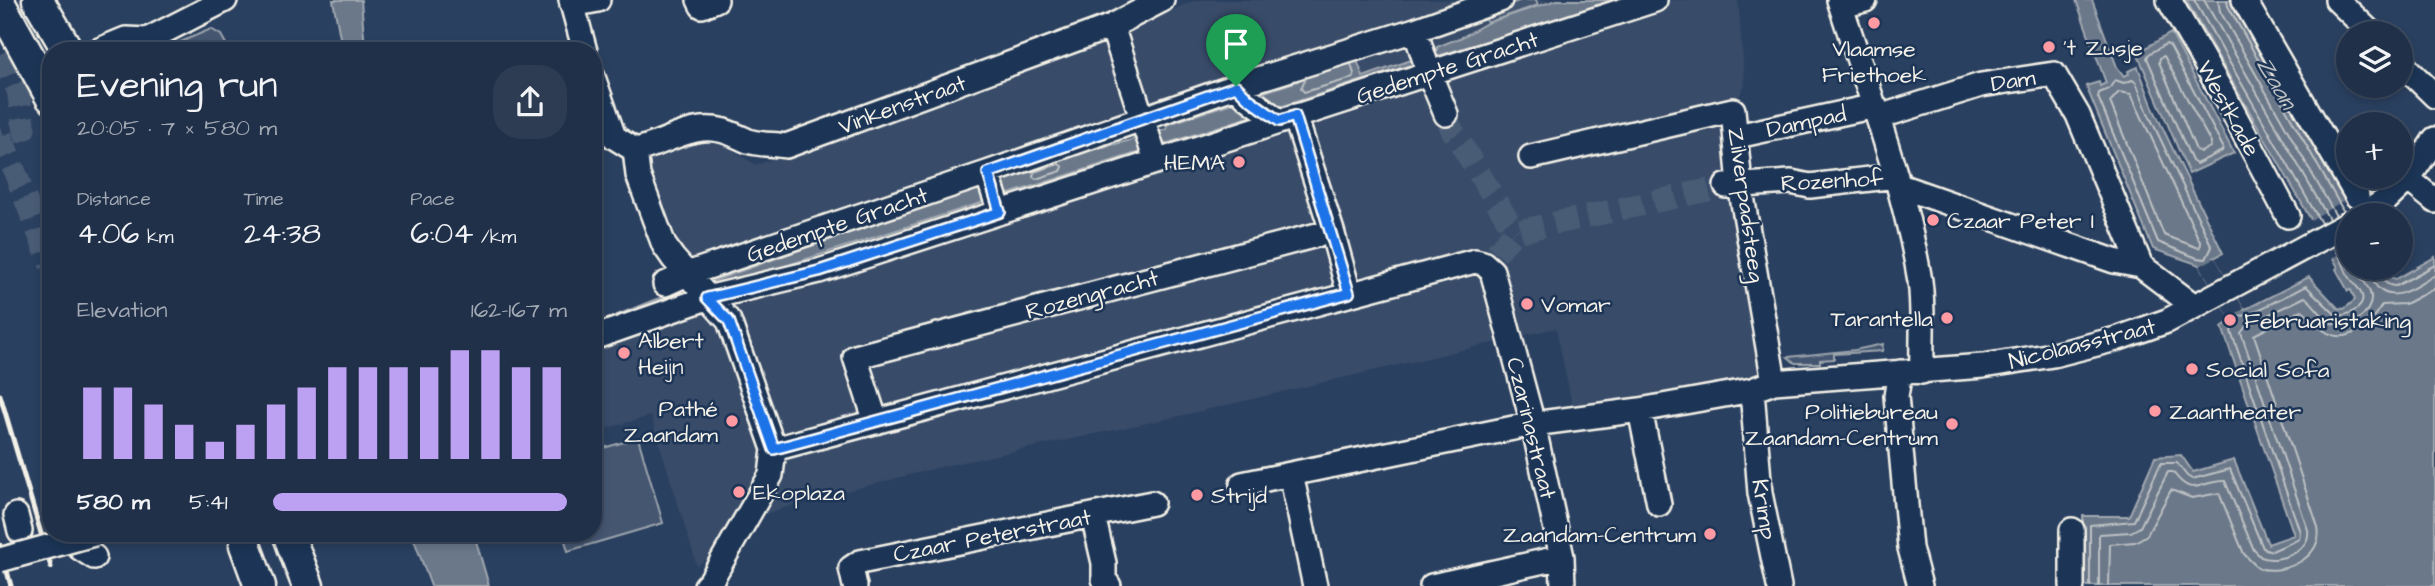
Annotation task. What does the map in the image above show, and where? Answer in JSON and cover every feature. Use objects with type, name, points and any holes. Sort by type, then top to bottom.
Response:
[{"type":"main road","points":[[38,0],[63,42]]},
{"type":"main road","points":[[0,4],[42,73]]},
{"type":"main road","points":[[298,542],[307,582]]},
{"type":"main road","points":[[245,545],[260,586]]},
{"type":"street","points":[[147,42],[225,0]]},
{"type":"street","points":[[583,42],[572,3],[598,0]]},
{"type":"street","points":[[699,0],[702,6],[716,0]]},
{"type":"street","name":"Vinkenstraat","points":[[635,150],[649,148],[698,129],[713,128],[731,131],[750,141],[786,146],[1112,26],[1162,0]]},
{"type":"street","name":"Gedempte Gracht","points":[[698,288],[819,271],[994,191],[1265,107],[1423,53],[1500,0]]},
{"type":"street","name":"Gedempte Gracht","points":[[698,288],[1149,141],[1265,107],[1423,53],[1655,0]]},
{"type":"street","points":[[1865,0],[1840,3],[1898,181],[1920,284],[1911,372],[1896,396],[1910,548],[1920,586]]},
{"type":"street","name":"Westkade","points":[[2169,0],[2289,218],[2312,243]]},
{"type":"street","points":[[2244,0],[2358,203]]},
{"type":"street","points":[[2337,0],[2359,21]]},
{"type":"street","points":[[1112,26],[1149,141]]},
{"type":"street","points":[[1423,53],[1446,114]]},
{"type":"street","name":"Dam","points":[[1877,112],[1981,85],[2054,74],[2078,115],[2141,266]]},
{"type":"street","points":[[2413,75],[2435,96]]},
{"type":"street","points":[[602,102],[614,136],[635,150],[638,175],[664,245],[698,288],[729,321],[774,449],[771,475],[708,584]]},
{"type":"street","points":[[774,449],[1349,293],[1332,231],[1265,107]]},
{"type":"street","name":"Zilverpadsteeg","points":[[1531,157],[1733,110],[1737,136],[1733,185],[1774,382]]},
{"type":"street","name":"Dampad","points":[[1737,136],[1877,112]]},
{"type":"street","points":[[2413,172],[2435,139]]},
{"type":"street","points":[[1898,181],[2114,261],[2141,266],[2194,306]]},
{"type":"street","name":"Rozenhof","points":[[1733,185],[1791,182],[1810,186],[1898,181]]},
{"type":"street","points":[[2413,184],[2435,201]]},
{"type":"street","points":[[2373,203],[2386,200],[2398,189]]},
{"type":"street","name":"Nicolaasstraat","points":[[1911,372],[1983,366],[2053,355],[2116,339],[2167,321],[2336,230]]},
{"type":"street","name":"Rozengracht","points":[[876,422],[855,357],[1332,231]]},
{"type":"street","name":"Czarinastraat","points":[[1349,293],[1475,261],[1490,262],[1534,424],[1562,557],[1563,586]]},
{"type":"street","points":[[665,284],[698,288]]},
{"type":"street","points":[[602,334],[698,288]]},
{"type":"street","points":[[1242,485],[1534,424],[1640,410],[1752,390],[1774,382],[1911,372]]},
{"type":"street","name":"Krimp","points":[[1752,390],[1760,493],[1779,586]]},
{"type":"street","points":[[1640,410],[1659,504]]},
{"type":"street","points":[[1291,474],[1315,586]]},
{"type":"street","name":"Czaar Peterstraat","points":[[855,586],[851,568],[860,562],[1152,503]]},
{"type":"street","points":[[1093,516],[1104,563],[1104,579],[1109,586]]},
{"type":"street","points":[[2072,530],[2072,586]]},
{"type":"street","points":[[0,561],[65,542]]},
{"type":"street","points":[[82,542],[80,548],[93,557]]},
{"type":"street","points":[[1432,586],[1562,557]]},
{"type":"shaded area","points":[[1196,0],[1738,0],[1745,85],[1721,130],[1762,373],[1574,414],[1556,328],[1180,416],[940,467],[800,503],[765,514],[697,566],[651,416],[602,430],[602,347],[723,302],[680,244],[642,155],[710,136],[756,165],[1008,77]]},
{"type":"shaded area","points":[[1522,0],[1536,0],[1538,5],[1487,23],[1484,13]]},
{"type":"shaded area","points":[[211,29],[221,35],[225,42],[180,42]]},
{"type":"shaded area","points":[[1883,344],[1882,351],[1834,354],[1834,359],[1820,360],[1820,363],[1795,363],[1788,357],[1855,350]]},
{"type":"shaded area","points":[[638,438],[663,523],[602,541],[602,448]]},
{"type":"shaded area","points":[[565,542],[599,542],[568,551]]},
{"type":"water","points":[[333,0],[361,0],[364,42],[341,42]]},
{"type":"water","points":[[1557,0],[1620,0],[657,307],[602,329],[602,321],[654,300],[1046,161],[1167,129],[1166,125],[1298,81],[1300,71],[1354,51],[1363,77],[1437,51],[1437,47],[1487,23]]},
{"type":"water","points":[[2076,0],[2092,0],[2117,67],[2124,76],[2138,67],[2154,110],[2223,253],[2214,258],[2244,310],[2309,277],[2338,308],[2344,309],[2355,300],[2342,280],[2413,280],[2413,269],[2435,257],[2435,586],[2083,586],[2083,516],[2129,516],[2155,457],[2181,455],[2193,472],[2234,460],[2268,544],[2294,535],[2222,327],[2229,322],[2230,317],[2200,265],[2153,249],[2086,86],[2106,83]]},
{"type":"water","name":"Zaan","points":[[2186,0],[2232,0],[2336,183],[2336,189],[2339,189],[2347,203],[2336,203],[2336,263]]},
{"type":"water","points":[[2171,33],[2234,153],[2189,174],[2137,53]]},
{"type":"water","points":[[415,542],[476,542],[489,586],[431,586]]},
{"type":"pier","points":[[2336,205],[2336,256],[2330,259],[2309,221]]},
{"type":"pier","points":[[2215,258],[2244,309],[2229,317],[2200,266]]},
{"type":"tunnel","points":[[0,54],[18,90],[24,129],[1,136],[42,242]]},
{"type":"tunnel","points":[[1446,114],[1451,128],[1515,232]]},
{"type":"tunnel","points":[[1496,253],[1515,232],[1726,186]]},
{"type":"railway","points":[[0,395],[42,537]]},
{"type":"railway","points":[[44,542],[51,567]]},
{"type":"railway","points":[[0,545],[11,586]]},
{"type":"place","name":"Vlaamse Friethoek","points":[[1874,23]]},
{"type":"place","name":"'t Zusje","points":[[2049,47]]},
{"type":"place","name":"HEMA","points":[[1239,162]]},
{"type":"place","name":"Czaar Peter I","points":[[1933,220]]},
{"type":"place","name":"Vomar","points":[[1527,304]]},
{"type":"place","name":"Tarantella","points":[[1947,318]]},
{"type":"place","name":"Februaristaking","points":[[2230,320]]},
{"type":"place","name":"Albert Heijn","points":[[624,353]]},
{"type":"place","name":"Social Sofa","points":[[2192,369]]},
{"type":"place","name":"Zaantheater","points":[[2155,411]]},
{"type":"place","name":"Pathé Zaandam","points":[[732,421]]},
{"type":"place","name":"Politiebureau Zaandam-Centrum","points":[[1952,424]]},
{"type":"place","name":"Ekoplaza","points":[[739,492]]},
{"type":"place","name":"Strijd","points":[[1197,495]]},
{"type":"place","name":"Zaandam-Centrum","points":[[1710,534]]},
{"type":"route","points":[[1236,86],[1279,121],[1295,116],[1349,293],[774,449],[729,321],[707,298],[819,271],[1000,212],[988,173],[1236,86]]}]
